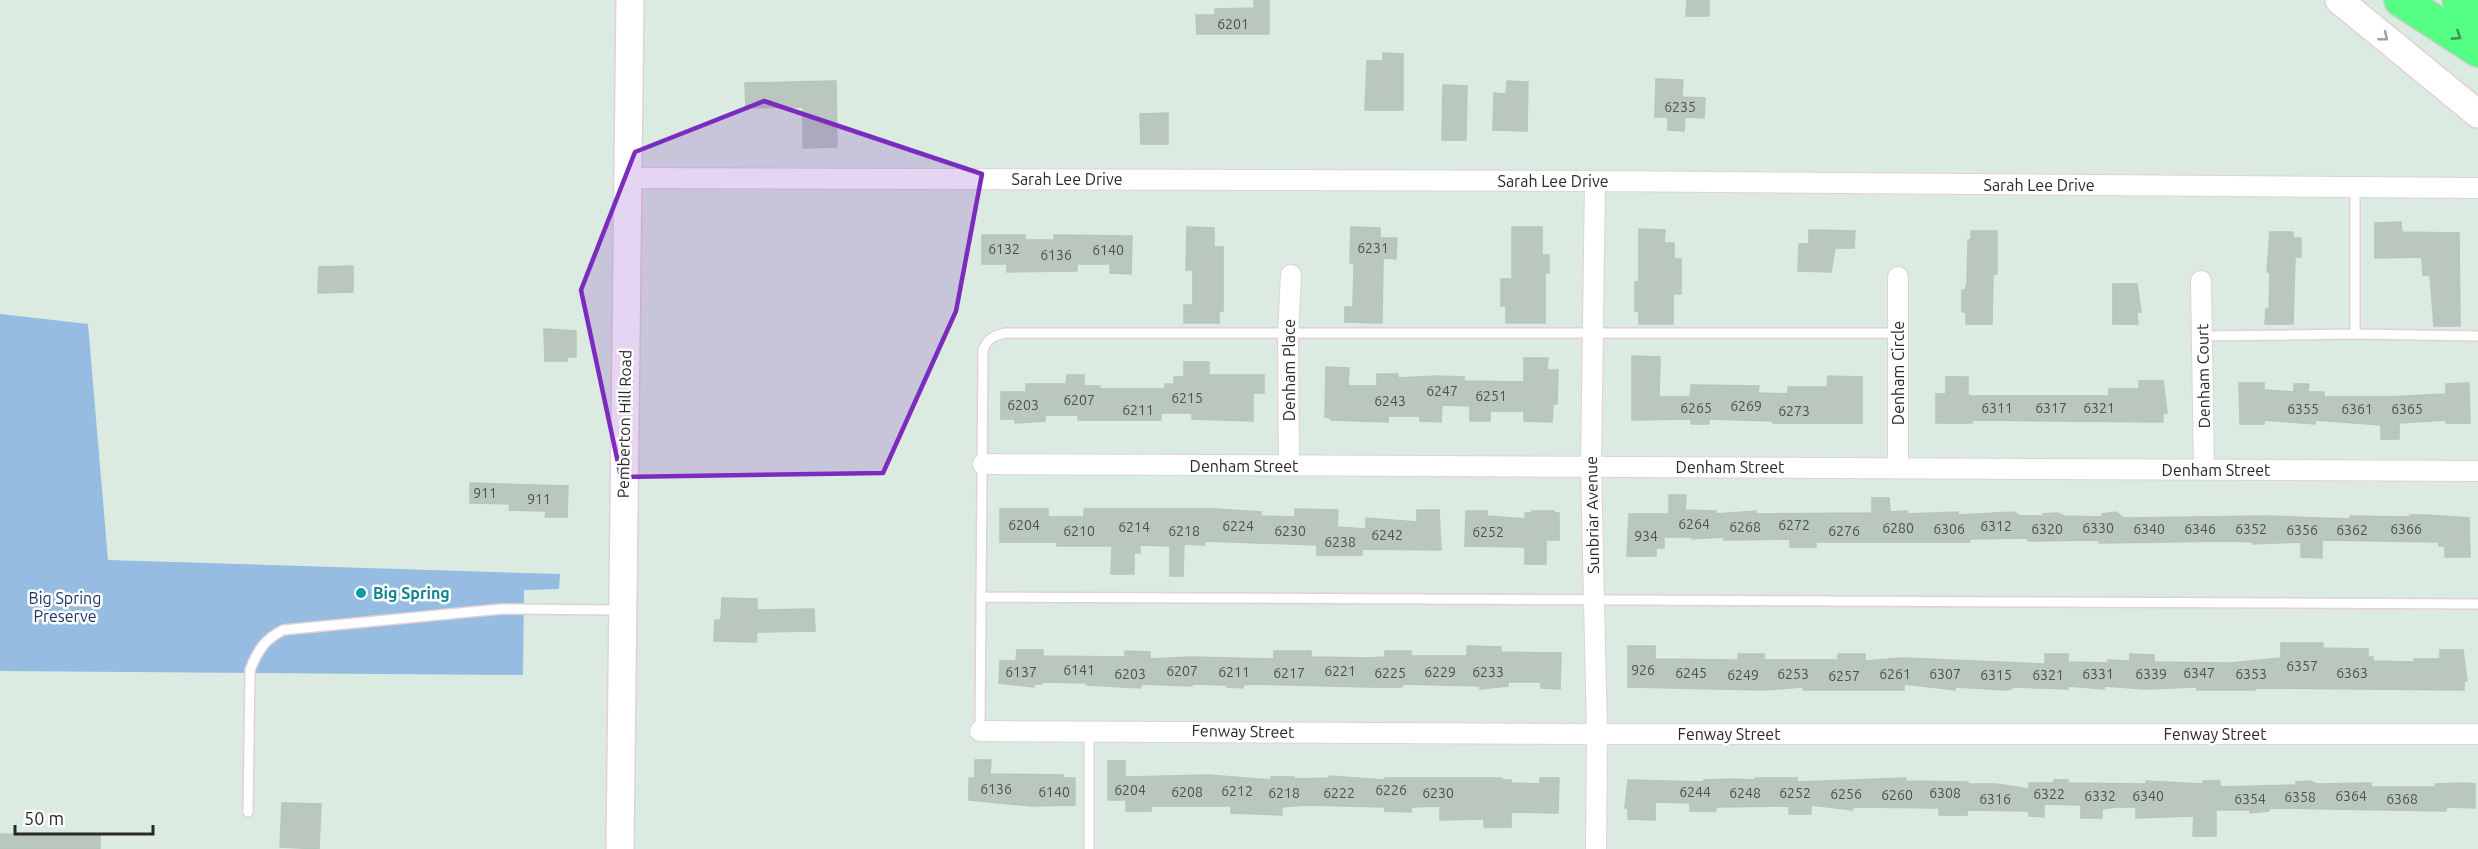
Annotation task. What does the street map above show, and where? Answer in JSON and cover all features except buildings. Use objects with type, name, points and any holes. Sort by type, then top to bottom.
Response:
[{"type":"highway","points":[[2401,0],[2478,50]]},
{"type":"highway","points":[[2459,0],[2478,16]]},
{"type":"street","name":"Pemberton Hill Road","points":[[620,849],[630,0]]},
{"type":"street","points":[[2339,0],[2478,114]]},
{"type":"street","name":"Sarah Lee Drive","points":[[628,178],[1595,181],[2478,188]]},
{"type":"street","name":"Sunbriar Avenue","points":[[1595,181],[1591,332],[1591,466],[1597,734],[1596,849]]},
{"type":"street","name":"Denham Place","points":[[1289,466],[1288,334],[1291,275]]},
{"type":"street","name":"Denham Circle","points":[[1898,277],[1898,468]]},
{"type":"street","name":"Denham Court","points":[[2201,281],[2204,470]]},
{"type":"street","name":"Denham Street","points":[[983,464],[2478,471]]},
{"type":"street","name":"Fenway Street","points":[[980,731],[2478,734]]},
{"type":"lane","points":[[2355,187],[2355,334]]},
{"type":"lane","points":[[980,731],[983,350],[987,341],[994,336],[1006,333],[1898,333]]},
{"type":"lane","points":[[2203,336],[2355,334],[2478,336]]},
{"type":"lane","points":[[981,597],[2478,604]]},
{"type":"lane","points":[[248,812],[250,670],[257,652],[266,640],[283,630],[501,609],[623,610]]},
{"type":"lane","points":[[1089,730],[1089,849]]},
{"type":"highlighted area","points":[[764,101],[982,174],[956,311],[883,473],[621,477],[581,290],[635,152]]},
{"type":"green space","name":"Big Spring Preserve","points":[[0,314],[88,324],[108,560],[560,574],[559,589],[524,590],[523,675],[0,671]]},
{"type":"place","name":"Big Spring","points":[[361,593]]}]
